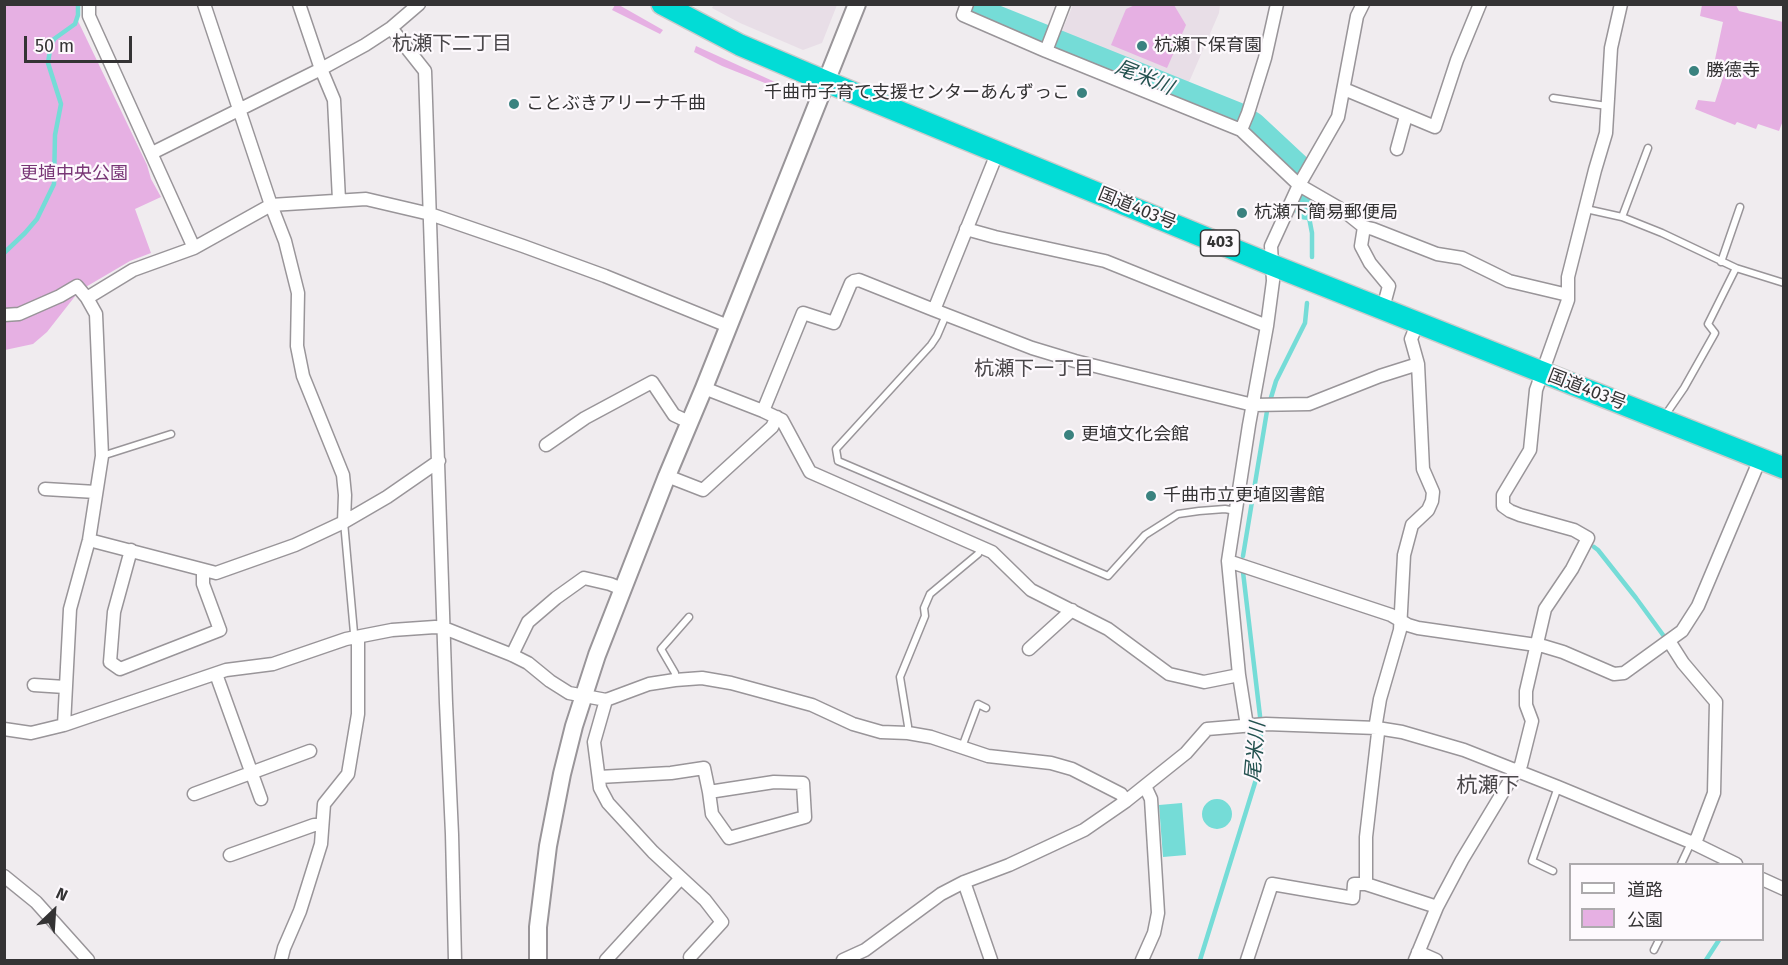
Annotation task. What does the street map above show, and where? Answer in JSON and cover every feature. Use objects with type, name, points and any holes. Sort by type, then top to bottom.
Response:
[{"type":"highway","name":"国道403号","points":[[662,4],[740,45],[827,82],[1272,265],[1784,468]]},
{"type":"street","points":[[89,4],[88,15],[194,248]]},
{"type":"street","points":[[204,4],[285,241],[298,293],[297,346],[303,376],[343,475],[344,522]]},
{"type":"street","points":[[299,4],[334,100],[339,200]]},
{"type":"street","points":[[152,153],[365,45],[391,28],[419,4]]},
{"type":"street","points":[[538,960],[538,927],[548,846],[562,774],[584,696],[622,589],[857,4]]},
{"type":"street","points":[[1049,44],[1064,4]]},
{"type":"street","points":[[1242,128],[1265,58],[1277,4]]},
{"type":"street","points":[[1249,726],[1239,675],[1228,561],[1268,326],[1273,281],[1271,246],[1299,185],[1338,117],[1357,16],[1363,4]]},
{"type":"street","points":[[1344,89],[1435,127],[1457,60],[1480,4]]},
{"type":"street","points":[[1436,960],[1417,956],[1437,907],[1462,860],[1521,765],[1532,722],[1526,698],[1545,609],[1572,569],[1588,538],[1574,530],[1520,515],[1503,506],[1503,495],[1530,450],[1536,390],[1568,300],[1568,278],[1606,133],[1611,48],[1621,4]]},
{"type":"street","points":[[966,5],[963,15],[1049,44],[1242,128],[1299,185],[1344,211],[1364,227],[1437,254],[1462,258],[1509,281],[1568,294]]},
{"type":"street","points":[[391,28],[425,71],[455,960]]},
{"type":"street","points":[[1396,149],[1406,116]]},
{"type":"street","points":[[940,313],[966,229],[998,152]]},
{"type":"street","points":[[87,298],[133,270],[194,248],[271,205],[366,199],[430,214],[605,276],[728,326]]},
{"type":"street","points":[[1364,227],[1361,246],[1370,264],[1389,286],[1383,308]]},
{"type":"street","points":[[966,229],[1105,261],[1268,326]]},
{"type":"street","points":[[763,411],[802,313],[834,323],[854,280],[1032,348],[1075,361],[1253,405],[1309,404],[1380,376],[1418,364]]},
{"type":"street","points":[[4,315],[20,314],[77,286],[96,314],[102,456],[89,540],[70,609],[64,725]]},
{"type":"street","points":[[1366,884],[1366,837],[1378,733],[1376,723],[1380,699],[1400,630],[1404,555],[1412,525],[1428,510],[1433,492],[1423,469],[1418,364],[1411,339],[1418,322]]},
{"type":"street","points":[[546,445],[585,418],[652,382],[674,416],[689,422]]},
{"type":"street","points":[[704,388],[782,420],[810,472],[982,546],[992,552],[1031,590],[1108,629],[1169,674],[1204,682],[1239,675]]},
{"type":"street","points":[[667,476],[703,490],[772,427],[777,417]]},
{"type":"street","points":[[1228,561],[1391,615],[1418,628],[1536,645],[1563,652],[1614,674],[1624,673],[1682,631],[1698,606],[1760,459]]},
{"type":"street","points":[[89,540],[216,573],[296,545],[344,522],[387,497],[439,461]]},
{"type":"street","points":[[45,489],[96,492]]},
{"type":"street","points":[[131,550],[114,612],[110,662],[120,669],[220,630],[203,584],[202,570]]},
{"type":"street","points":[[512,654],[528,622],[584,578],[622,589]]},
{"type":"street","points":[[1029,649],[1072,610]]},
{"type":"street","points":[[4,729],[31,733],[64,725],[226,670],[273,664],[346,639],[392,630],[420,627],[444,628],[512,654],[569,693],[606,700],[649,684],[675,680],[702,678],[731,682],[812,705],[853,724],[881,732],[931,737],[988,756],[1051,763],[1072,769],[1120,794],[1126,801]]},
{"type":"street","points":[[281,960],[300,911],[321,844],[324,804],[348,774],[358,714],[358,641],[356,638]]},
{"type":"street","points":[[1669,641],[1683,663],[1716,702],[1714,793],[1693,843]]},
{"type":"street","points":[[216,674],[261,799]]},
{"type":"street","points":[[34,685],[65,687]]},
{"type":"street","points":[[606,700],[594,741],[600,788],[608,803],[653,852],[705,900],[722,922],[690,957]]},
{"type":"street","points":[[843,960],[865,950],[940,894],[1084,830],[1126,801],[1186,753],[1207,729],[1266,724],[1377,728],[1402,732],[1464,750],[1558,787],[1693,843],[1734,863]]},
{"type":"street","points":[[194,794],[310,751]]},
{"type":"street","points":[[599,777],[671,773],[704,768],[712,814],[729,838],[805,817],[803,783],[774,782],[709,792]]},
{"type":"street","points":[[1142,960],[1154,933],[1158,913],[1151,799],[1145,786]]},
{"type":"street","points":[[230,855],[315,825],[322,825]]},
{"type":"street","points":[[5,877],[36,902],[88,960]]},
{"type":"street","points":[[606,960],[681,878]]},
{"type":"street","points":[[1764,880],[1784,890]]},
{"type":"street","points":[[964,882],[991,960]]},
{"type":"street","points":[[1247,960],[1272,884],[1353,898],[1354,884],[1366,884],[1437,907]]},
{"type":"lane","points":[[1553,99],[1607,106]]},
{"type":"lane","points":[[1622,217],[1648,148]]},
{"type":"lane","points":[[1721,262],[1740,207]]},
{"type":"lane","points":[[1586,209],[1622,217],[1662,233],[1721,262],[1784,283]]},
{"type":"lane","points":[[1662,420],[1684,388],[1714,333],[1708,324],[1736,268]]},
{"type":"lane","points":[[940,313],[931,345],[836,450],[838,460],[1108,576],[1145,535],[1178,514],[1225,509],[1236,511]]},
{"type":"lane","points":[[102,456],[171,434]]},
{"type":"lane","points":[[344,522],[356,638]]},
{"type":"lane","points":[[908,733],[900,677],[926,616],[924,608],[930,594],[978,554],[982,546]]},
{"type":"lane","points":[[675,680],[675,673],[661,649],[689,617]]},
{"type":"lane","points":[[962,748],[978,704],[986,708]]},
{"type":"lane","points":[[1553,871],[1532,861],[1558,787]]},
{"type":"lane","points":[[1681,863],[1693,843]]},
{"type":"lane","points":[[1654,950],[1658,941]]},
{"type":"shaded area","points":[[714,4],[837,5],[822,43],[803,50],[740,23],[712,8]]},
{"type":"shaded area","name":"杭瀬下保育園","points":[[1073,5],[1220,5],[1219,13],[1186,89],[1059,38]]},
{"type":"green space","name":"更埴中央公園","points":[[5,5],[76,5],[78,21],[161,197],[135,209],[151,253],[130,261],[84,288],[47,332],[33,344],[5,350]]},
{"type":"green space","points":[[615,5],[619,5],[663,30],[660,34],[612,10]]},
{"type":"green space","points":[[1135,5],[1174,5],[1186,25],[1167,68],[1111,45],[1126,9]]},
{"type":"green space","points":[[1702,5],[1736,5],[1739,11],[1783,22],[1784,118],[1779,131],[1758,124],[1756,129],[1737,122],[1735,125],[1695,109],[1698,100],[1715,102],[1726,68],[1714,64],[1723,22],[1700,16]]},
{"type":"green space","points":[[696,46],[775,82],[775,87],[694,52]]},
{"type":"water","points":[[1217,799],[1227,804],[1232,814],[1227,824],[1217,829],[1207,824],[1202,814],[1207,804]]},
{"type":"water","points":[[1182,803],[1186,855],[1163,857],[1159,805]]},
{"type":"waterway","points":[[4,253],[37,219],[54,184],[55,135],[61,104],[48,63],[54,39],[75,24],[78,4]]},
{"type":"waterway","name":"尾米川","points":[[976,10],[1237,115],[1253,125],[1298,167]]},
{"type":"waterway","name":"尾米川","points":[[1306,200],[1307,207]]},
{"type":"waterway","points":[[1307,207],[1312,233],[1312,257]]},
{"type":"waterway","name":"尾米川","points":[[1270,401],[1276,381],[1305,323],[1307,303]]},
{"type":"waterway","name":"尾米川","points":[[1243,556],[1267,411]]},
{"type":"waterway","points":[[1594,547],[1666,639]]},
{"type":"waterway","name":"尾米川","points":[[1200,960],[1258,773],[1261,742],[1260,716],[1243,572]]},
{"type":"waterway","points":[[1706,960],[1718,941]]},
{"type":"place","name":"杭瀬下保育園","points":[[1142,46]]},
{"type":"place","name":"勝德寺","points":[[1694,71]]},
{"type":"place","name":"千曲市子育て支援センターあんずっこ","points":[[1082,93]]},
{"type":"place","name":"ことぶきアリーナ千曲","points":[[514,104]]},
{"type":"place","name":"杭瀬下簡易郵便局","points":[[1242,213]]},
{"type":"place","name":"更埴文化会館","points":[[1069,435]]},
{"type":"place","name":"千曲市立更埴図書館","points":[[1151,496]]},
{"type":"district","name":"杭瀬下二丁目","points":[[452,44]]},
{"type":"district","name":"杭瀬下一丁目","points":[[1034,369]]},
{"type":"district","name":"杭瀬下","points":[[1488,786]]}]
